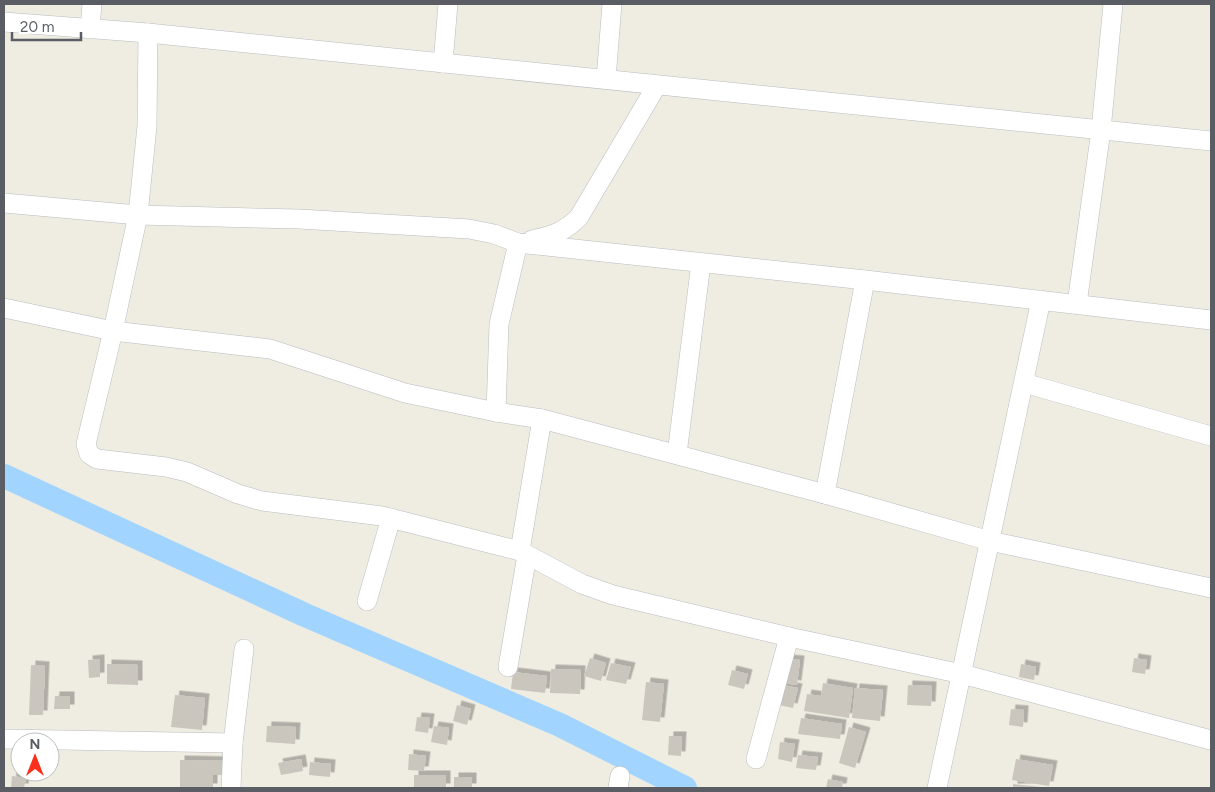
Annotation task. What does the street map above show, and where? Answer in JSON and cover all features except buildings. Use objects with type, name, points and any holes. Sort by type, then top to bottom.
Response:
[{"type":"street","points":[[90,28],[92,4]]},
{"type":"street","points":[[443,63],[448,4]]},
{"type":"street","points":[[606,79],[612,4]]},
{"type":"street","points":[[1077,304],[1100,130],[1113,4]]},
{"type":"street","points":[[4,22],[148,33],[1211,141]]},
{"type":"street","points":[[148,33],[147,126],[138,215],[113,332],[86,444],[89,454],[97,459],[166,467],[187,472],[262,502],[392,518],[524,553],[582,584],[614,595],[789,637],[962,674],[1211,740]]},
{"type":"street","points":[[518,243],[553,235],[568,228],[579,217],[657,85]]},
{"type":"street","points":[[4,203],[138,215],[299,219],[469,229],[494,234],[518,243],[865,280],[1211,320]]},
{"type":"street","points":[[496,412],[499,324],[518,243]]},
{"type":"street","points":[[677,454],[701,263]]},
{"type":"street","points":[[825,494],[865,280]]},
{"type":"street","points":[[937,788],[1042,300]]},
{"type":"street","points":[[4,308],[113,332],[270,350],[395,390],[496,412],[542,419],[825,494],[990,541],[1211,588]]},
{"type":"street","points":[[1024,383],[1211,436]]},
{"type":"street","points":[[508,667],[542,419]]},
{"type":"street","points":[[367,601],[392,518]]},
{"type":"street","points":[[756,759],[789,637]]},
{"type":"street","points":[[231,788],[233,743],[244,649]]},
{"type":"street","points":[[4,739],[233,743]]},
{"type":"waterway","points":[[4,476],[305,615],[560,725],[685,788]]}]
